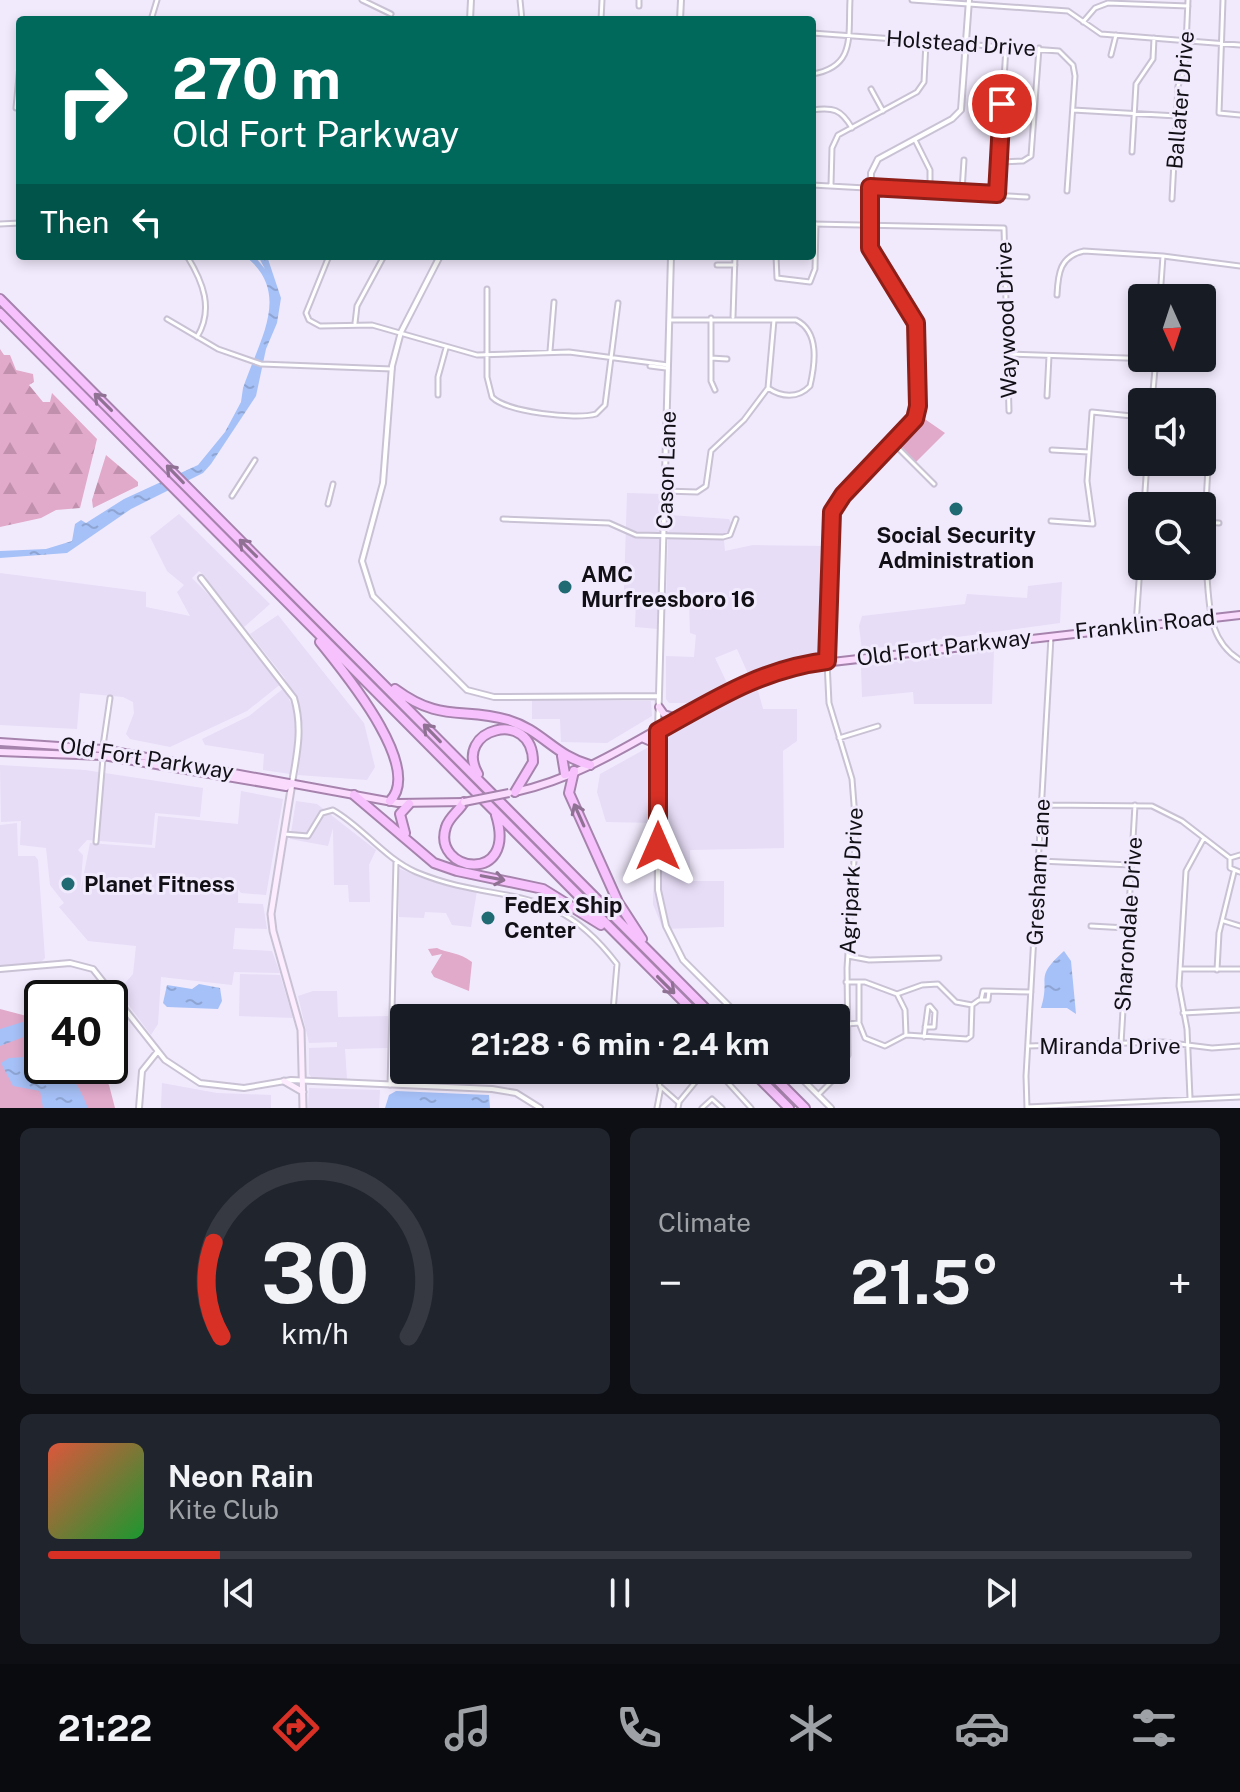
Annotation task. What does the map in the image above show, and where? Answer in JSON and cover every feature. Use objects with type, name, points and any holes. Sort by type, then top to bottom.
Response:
[{"type":"highway","points":[[0,299],[701,1004]]},
{"type":"highway","points":[[0,313],[686,1004]]},
{"type":"highway","points":[[295,610],[349,679],[395,756],[399,783],[390,801]]},
{"type":"highway","points":[[374,674],[410,701],[435,711],[508,720],[541,736],[571,761],[590,765]]},
{"type":"highway","points":[[486,788],[474,768],[475,748],[484,735],[502,729],[522,736],[533,755],[531,769],[512,792]]},
{"type":"highway","points":[[557,750],[570,773],[568,787],[572,800],[618,902],[657,959]]},
{"type":"highway","points":[[354,795],[358,802],[385,818],[420,853],[457,871],[543,889],[587,914],[632,951]]},
{"type":"highway","points":[[464,802],[446,825],[444,840],[454,859],[467,865],[485,862],[500,847],[501,831],[495,810]]},
{"type":"highway","points":[[409,804],[400,814],[403,828],[420,853]]},
{"type":"highway","points":[[765,1084],[789,1108]]},
{"type":"highway","points":[[781,1084],[805,1108]]},
{"type":"main road","name":"Franklin Road","points":[[1051,635],[1240,615]]},
{"type":"main road","name":"Old Fort Parkway","points":[[0,742],[103,752],[409,804],[464,802],[512,792],[590,765],[752,679],[789,667],[1051,635]]},
{"type":"main road","points":[[659,707],[664,714],[680,719]]},
{"type":"main road","points":[[644,739],[653,743],[658,753]]},
{"type":"main road","name":"Old Fort Parkway","points":[[0,752],[103,752]]},
{"type":"main road","points":[[292,783],[272,901],[272,925],[301,1030],[303,1108]]},
{"type":"main road","points":[[284,1081],[303,1092]]},
{"type":"street","points":[[362,0],[391,14]]},
{"type":"street","points":[[639,0],[639,6]]},
{"type":"street","points":[[816,73],[832,69],[841,62],[848,35],[850,0]]},
{"type":"street","points":[[912,0],[1068,11],[1101,34],[1240,45]]},
{"type":"street","name":"Ballater Drive","points":[[1172,199],[1188,0]]},
{"type":"street","points":[[1223,0],[1219,113],[1240,115]]},
{"type":"street","points":[[1083,22],[1098,5],[1125,1],[1188,6]]},
{"type":"street","points":[[827,661],[832,512],[843,495],[915,419],[918,406],[916,323],[870,248],[871,173],[878,159],[915,140],[961,110],[969,2]]},
{"type":"street","name":"Holstead Drive","points":[[816,33],[1059,51],[1073,65],[1067,191]]},
{"type":"street","points":[[1111,55],[1116,35]]},
{"type":"street","points":[[1132,152],[1136,84],[1153,59],[1154,38]]},
{"type":"street","points":[[831,185],[832,148],[838,135],[917,92],[924,82],[926,42]]},
{"type":"street","points":[[997,194],[1006,47]]},
{"type":"street","points":[[999,162],[1023,161],[1031,156],[1039,48]]},
{"type":"street","points":[[871,89],[883,111]]},
{"type":"street","points":[[816,110],[832,108],[844,115],[852,128]]},
{"type":"street","points":[[1073,110],[1177,116]]},
{"type":"street","points":[[915,140],[930,170],[930,191]]},
{"type":"street","points":[[962,191],[964,160]]},
{"type":"street","points":[[816,185],[1027,197]]},
{"type":"street","name":"Waywood Drive","points":[[816,224],[868,226],[900,223],[1004,228],[1009,411]]},
{"type":"street","points":[[1057,295],[1060,268],[1073,253],[1163,256],[1240,266]]},
{"type":"street","points":[[1161,284],[1163,256]]},
{"type":"street","points":[[189,260],[207,306],[206,323],[197,337]]},
{"type":"street","points":[[327,260],[307,308],[308,318],[320,326],[355,323],[401,332],[446,348],[486,356],[550,351],[669,367]]},
{"type":"street","points":[[355,323],[357,306],[382,260]]},
{"type":"street","points":[[438,260],[401,332],[392,369],[383,483],[362,561],[373,596],[467,690],[494,697],[659,696]]},
{"type":"street","name":"Cason Lane","points":[[671,260],[658,731],[658,890],[666,926],[683,960],[727,1004]]},
{"type":"street","points":[[733,317],[735,260]]},
{"type":"street","points":[[776,260],[777,278],[810,282],[815,260]]},
{"type":"street","points":[[717,265],[735,265]]},
{"type":"street","points":[[487,289],[488,388],[499,403],[511,408],[588,417],[599,413],[605,405],[618,303]]},
{"type":"street","points":[[550,351],[554,302]]},
{"type":"street","points":[[670,320],[733,317],[796,320],[812,333],[810,386],[799,394],[777,395],[768,388]]},
{"type":"street","points":[[711,318],[715,390]]},
{"type":"street","points":[[167,319],[218,349],[249,362],[392,369]]},
{"type":"street","points":[[665,491],[703,490],[711,451],[744,420],[768,388],[774,319]]},
{"type":"street","points":[[438,395],[438,377],[446,348]]},
{"type":"street","points":[[1007,354],[1128,358]]},
{"type":"street","points":[[1047,396],[1049,356]]},
{"type":"street","points":[[711,358],[727,359]]},
{"type":"street","points":[[1051,521],[1093,524],[1087,481],[1092,412],[1128,416]]},
{"type":"street","points":[[894,444],[934,484]]},
{"type":"street","points":[[1052,450],[1089,452]]},
{"type":"street","points":[[232,496],[255,460]]},
{"type":"street","points":[[328,504],[333,484]]},
{"type":"street","points":[[503,519],[609,523],[636,535],[723,537],[730,535],[736,519]]},
{"type":"street","points":[[201,578],[294,698],[300,719],[300,742],[292,783]]},
{"type":"street","points":[[1136,625],[1139,580]]},
{"type":"street","points":[[1208,580],[1216,638],[1223,650],[1240,660]]},
{"type":"street","name":"Gresham Lane","points":[[1027,1107],[1051,635]]},
{"type":"street","name":"Agripark Drive","points":[[827,661],[829,703],[852,779],[856,812],[847,1004]]},
{"type":"street","points":[[96,842],[110,698]]},
{"type":"street","points":[[839,738],[878,726]]},
{"type":"street","points":[[1042,805],[1135,805],[1165,811],[1230,858]]},
{"type":"street","name":"Sharondale Drive","points":[[1121,1044],[1135,805]]},
{"type":"street","points":[[284,834],[308,836],[322,813],[333,810],[396,861],[440,880],[539,901],[571,917],[617,964],[614,1004]]},
{"type":"street","points":[[1190,1098],[1180,969],[1186,871],[1204,838]]},
{"type":"street","points":[[1230,858],[1240,855]]},
{"type":"street","points":[[1230,858],[1228,866],[1234,872],[1240,872]]},
{"type":"street","points":[[390,1085],[396,861]]},
{"type":"street","points":[[1039,861],[1131,865]]},
{"type":"street","points":[[1217,970],[1218,937],[1234,872]]},
{"type":"street","points":[[1223,921],[1240,926]]},
{"type":"street","points":[[1091,926],[1127,928]]},
{"type":"street","points":[[848,956],[869,960],[939,958]]},
{"type":"street","points":[[0,969],[70,963],[93,969],[158,1051],[176,1070],[200,1083],[244,1088],[304,1081],[504,1090],[540,1108]]},
{"type":"street","points":[[1180,969],[1240,969]]},
{"type":"street","points":[[846,982],[859,982],[897,994],[922,985],[938,984],[958,1004],[972,1005],[988,1000],[989,991]]},
{"type":"street","points":[[859,982],[859,1023],[865,1038],[885,1046],[906,1035],[969,1038],[972,1005]]},
{"type":"street","points":[[981,1000],[983,991],[1031,992]]},
{"type":"street","points":[[897,994],[905,1010],[906,1035]]},
{"type":"street","points":[[924,1037],[925,1027],[928,1007],[930,1006],[935,1012],[934,1027],[925,1027]]},
{"type":"street","points":[[1183,1013],[1240,1010]]},
{"type":"street","points":[[850,1024],[859,1023]]},
{"type":"street","name":"Miranda Drive","points":[[1028,1046],[1240,1046]]},
{"type":"street","points":[[139,1108],[142,1071],[158,1051]]},
{"type":"street","points":[[657,1108],[659,1084]]},
{"type":"street","points":[[660,1087],[678,1105],[694,1084]]},
{"type":"street","points":[[729,1084],[751,1108]]},
{"type":"street","points":[[807,1084],[831,1108]]},
{"type":"street","name":"Agripark Drive","points":[[818,1095],[827,1084]]},
{"type":"street","points":[[1027,1107],[1240,1097]]},
{"type":"street","points":[[702,1108],[712,1099],[722,1108]]},
{"type":"shaded area","points":[[627,493],[662,494],[658,629],[635,627],[636,600],[626,597],[624,589]]},
{"type":"shaded area","points":[[179,514],[270,604],[244,627],[208,584],[206,577],[199,571],[192,578],[222,608],[282,683],[247,711],[170,747],[130,739],[126,734],[134,713],[133,702],[123,697],[80,693],[77,729],[0,725],[0,573],[146,592],[146,607],[190,616],[177,592],[184,585],[167,571],[150,537]]},
{"type":"shaded area","points":[[669,515],[729,519],[732,525],[724,541],[725,551],[753,545],[824,546],[823,651],[819,655],[749,676],[737,649],[715,658],[728,685],[692,703],[669,703],[666,699],[666,656],[694,657],[696,635],[690,633],[689,601],[666,601]]},
{"type":"shaded area","points":[[1062,582],[1060,623],[862,650],[859,626],[862,616],[965,604],[967,594],[1027,598],[1028,586]]},
{"type":"shaded area","points":[[278,615],[364,723],[375,767],[367,780],[298,775],[303,728],[299,706],[284,677],[250,634]]},
{"type":"shaded area","points":[[994,650],[992,704],[914,704],[913,692],[862,697],[861,666]]},
{"type":"shaded area","points":[[757,687],[763,709],[797,709],[797,741],[783,751],[784,848],[690,850],[690,881],[724,881],[724,927],[663,929],[653,904],[654,823],[606,822],[597,792],[600,774]]},
{"type":"shaded area","points":[[284,688],[293,708],[297,733],[290,774],[263,770],[264,754],[205,745],[202,739],[249,716]]},
{"type":"shaded area","points":[[532,700],[651,701],[652,716],[607,743],[561,742],[560,719],[532,719]]},
{"type":"shaded area","points":[[0,765],[85,770],[203,788],[200,817],[155,813],[152,845],[87,840],[78,850],[83,855],[80,893],[90,843],[155,848],[158,816],[238,824],[241,791],[283,799],[266,895],[241,893],[238,889],[238,903],[263,904],[267,929],[235,928],[233,949],[272,951],[280,973],[234,972],[232,985],[161,977],[158,1024],[151,1035],[128,1004],[128,980],[133,974],[136,946],[88,941],[59,907],[64,903],[50,885],[46,848],[20,845],[21,821],[1,822]]},
{"type":"shaded area","points":[[296,801],[317,804],[376,850],[369,865],[370,902],[349,902],[348,885],[334,885],[333,828],[328,846],[290,839]]},
{"type":"shaded area","points":[[17,823],[18,856],[35,856],[38,860],[45,958],[40,963],[0,966],[0,825]]},
{"type":"shaded area","points":[[398,868],[424,879],[477,891],[471,927],[452,925],[446,913],[425,912],[424,918],[399,917]]},
{"type":"shaded area","points":[[240,974],[280,975],[293,1018],[239,1016]]},
{"type":"shaded area","points":[[313,991],[337,991],[338,1017],[388,1016],[389,1048],[345,1049],[347,1079],[312,1078],[309,1074],[309,1048],[337,1047],[337,1042],[309,1043],[298,996]]},
{"type":"shaded area","points":[[162,1083],[217,1093],[271,1095],[271,1108],[161,1108]]},
{"type":"shaded area","points":[[309,1088],[380,1090],[379,1108],[308,1108]]},
{"type":"green space","points":[[0,349],[4,355],[10,355],[16,370],[33,374],[34,382],[29,385],[43,402],[50,402],[52,393],[97,439],[80,508],[56,510],[41,518],[0,527]]},
{"type":"green space","points":[[919,415],[945,433],[916,462],[899,444]]},
{"type":"green space","points":[[106,455],[138,482],[138,486],[93,508],[92,500]]},
{"type":"green space","points":[[437,948],[472,962],[469,991],[434,977],[431,972],[442,954],[432,956],[428,949]]},
{"type":"green space","points":[[0,1009],[24,1015],[24,1084],[108,1084],[115,1108],[0,1108]]},
{"type":"water","points":[[249,260],[258,260],[265,269],[260,260],[268,260],[281,298],[277,323],[266,349],[256,396],[203,473],[131,509],[67,553],[0,558],[0,551],[46,549],[72,541],[75,524],[81,520],[86,523],[124,499],[198,465],[225,432],[241,402],[243,388],[263,334],[270,301],[267,285]]},
{"type":"water","points":[[1064,951],[1071,961],[1076,1014],[1067,1008],[1041,1008],[1046,973]]},
{"type":"water","points":[[199,984],[220,988],[222,1001],[218,1009],[167,1007],[163,1003],[167,985],[192,989]]},
{"type":"water","points":[[24,1022],[24,1037],[0,1046],[0,1029]]},
{"type":"water","points":[[24,1057],[24,1084],[75,1084],[88,1108],[43,1108],[40,1091],[13,1086],[1,1063],[9,1058]]},
{"type":"water","points":[[396,1091],[489,1095],[490,1108],[385,1108],[389,1095]]},
{"type":"place","name":"Social Security Administration","points":[[956,509]]},
{"type":"place","name":"AMC Murfreesboro 16","points":[[565,587]]},
{"type":"place","name":"Planet Fitness","points":[[68,884]]},
{"type":"place","name":"FedEx Ship Center","points":[[488,918]]},
{"type":"route","points":[[658,846],[658,731],[752,679],[789,667],[827,661],[829,524],[832,512],[836,502],[915,419],[918,406],[916,323],[870,248],[870,187],[997,194],[1002,104]]}]
